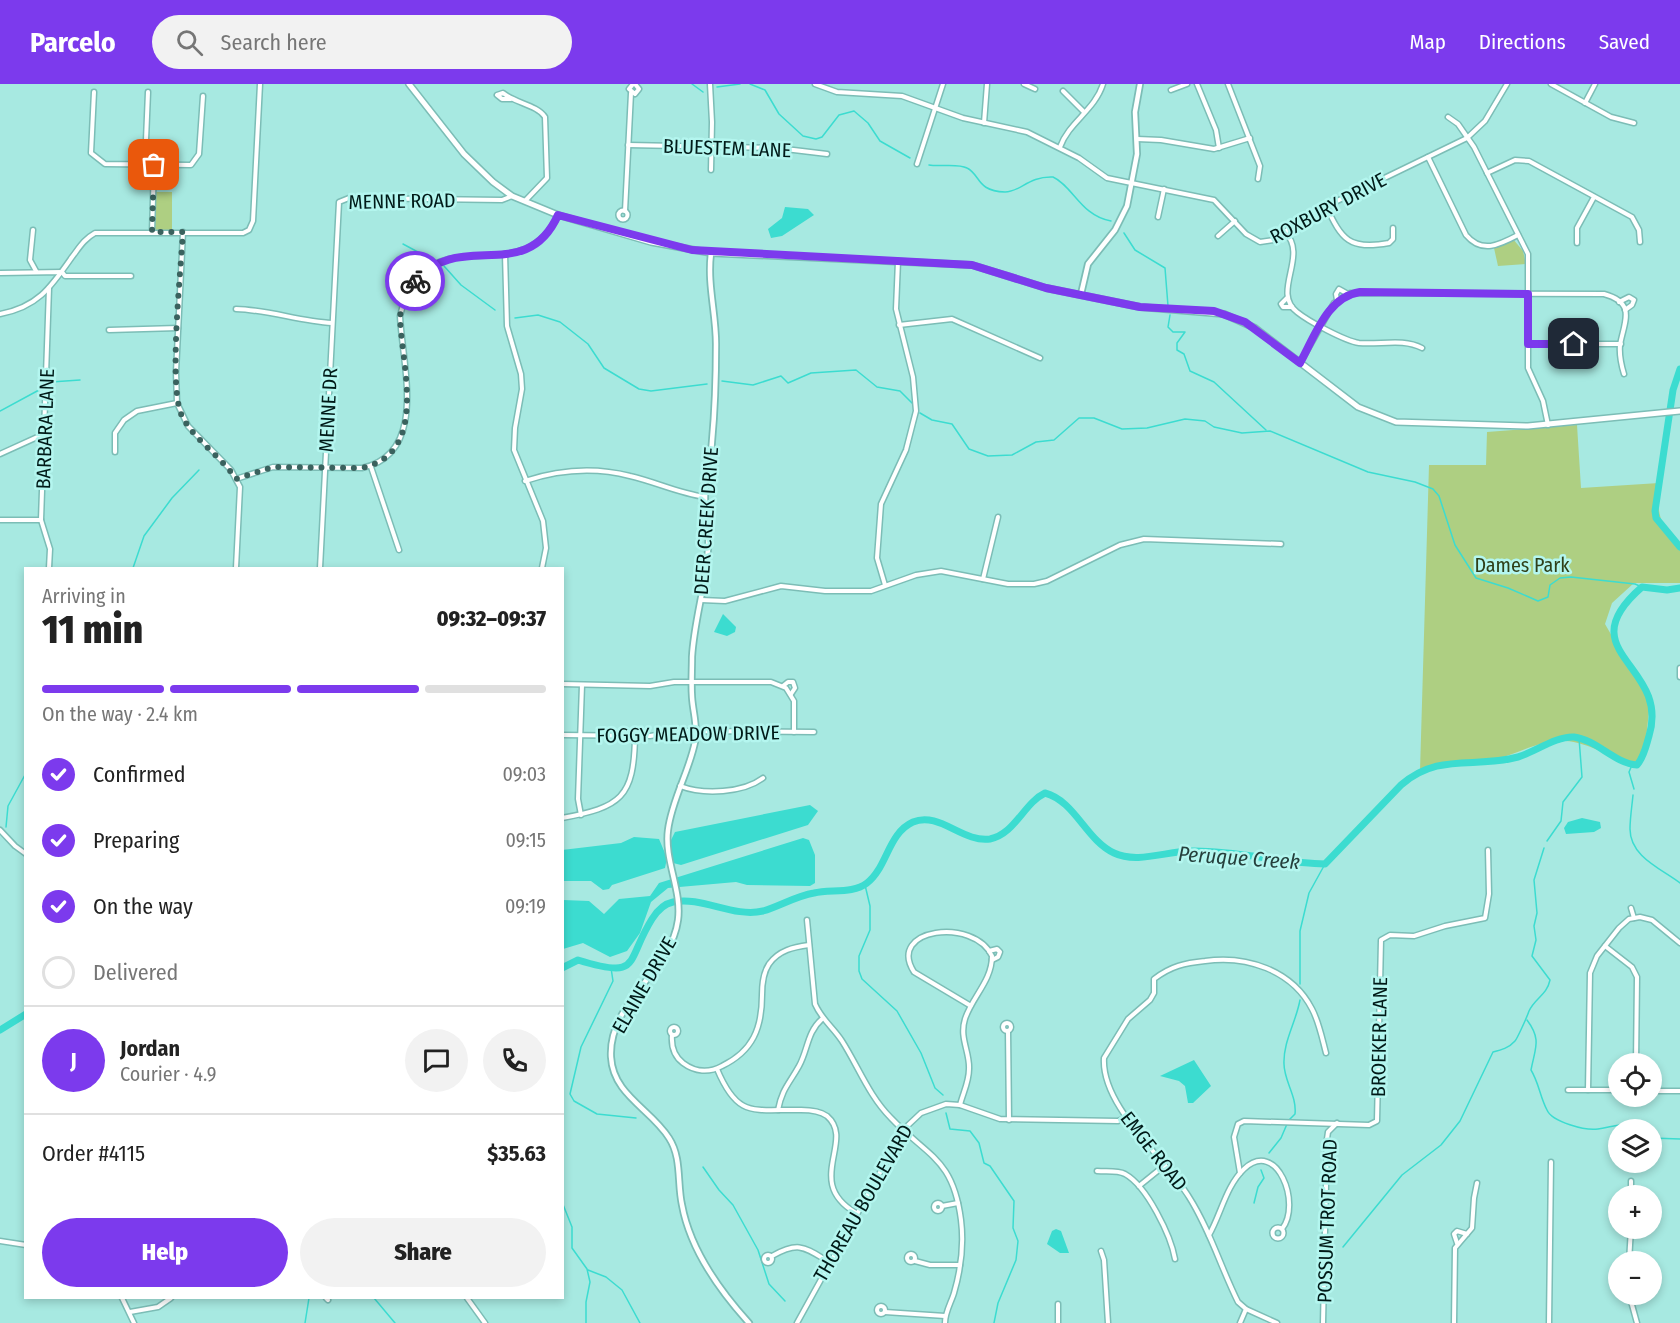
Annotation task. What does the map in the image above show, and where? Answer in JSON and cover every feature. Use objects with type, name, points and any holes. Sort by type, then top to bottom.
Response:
[{"type":"main road","points":[[409,84],[464,154],[493,182],[512,196],[558,215],[672,247],[711,253],[972,265],[1046,288],[1153,309],[1214,311],[1235,317],[1358,407],[1383,418],[1422,424],[1548,425],[1680,411]]},
{"type":"street","points":[[0,314],[27,307],[49,288],[83,242],[95,233],[243,233],[251,227],[260,84]]},
{"type":"street","points":[[619,233],[622,220],[628,216],[625,211],[631,93],[629,89],[634,84],[639,91],[631,93]]},
{"type":"street","points":[[710,84],[711,170]]},
{"type":"street","name":"ROXBURY DRIVE","points":[[815,84],[833,91],[902,96],[963,118],[1019,129],[1060,147],[1086,162],[1102,176],[1214,200],[1246,234],[1260,242],[1275,240],[1292,224],[1467,138],[1485,121],[1507,84]]},
{"type":"street","points":[[855,84],[855,92]]},
{"type":"street","points":[[917,164],[943,84]]},
{"type":"street","points":[[984,123],[987,84]]},
{"type":"street","points":[[1024,84],[1035,89]]},
{"type":"street","points":[[1060,147],[1068,129],[1091,106],[1103,84]]},
{"type":"street","points":[[1081,294],[1092,258],[1122,219],[1137,154],[1135,112],[1140,84]]},
{"type":"street","points":[[1171,90],[1187,84]]},
{"type":"street","points":[[1197,84],[1216,130],[1220,148]]},
{"type":"street","points":[[1228,84],[1260,166],[1258,179]]},
{"type":"street","points":[[1551,84],[1611,117],[1634,123]]},
{"type":"street","points":[[1585,103],[1595,84]]},
{"type":"street","points":[[1063,91],[1084,112]]},
{"type":"street","points":[[94,92],[90,144],[95,158],[105,164],[190,165],[196,161],[203,96]]},
{"type":"street","points":[[145,164],[148,92]]},
{"type":"street","points":[[511,99],[543,112],[545,117],[547,178],[525,201]]},
{"type":"street","points":[[1448,117],[1458,124],[1467,138],[1528,254],[1530,373],[1544,401],[1548,425]]},
{"type":"street","points":[[1137,139],[1220,148],[1250,138]]},
{"type":"street","name":"BLUESTEM LANE","points":[[628,145],[777,148],[826,154]]},
{"type":"street","points":[[1428,157],[1466,235],[1473,242],[1491,247],[1518,235]]},
{"type":"street","points":[[1487,173],[1515,160],[1529,161],[1632,217],[1639,230],[1640,242]]},
{"type":"street","points":[[152,232],[154,165]]},
{"type":"street","points":[[1158,217],[1164,189]]},
{"type":"street","name":"MENNE ROAD","points":[[332,323],[339,202],[343,198],[502,200],[512,196]]},
{"type":"street","points":[[1577,243],[1577,228],[1594,196]]},
{"type":"street","points":[[1326,206],[1339,234],[1349,242],[1389,243],[1393,238],[1393,228]]},
{"type":"street","points":[[236,479],[273,467],[371,466],[394,449],[400,441],[407,420],[400,316],[409,290],[422,274],[447,259],[505,254],[536,245],[549,232],[558,215]]},
{"type":"street","points":[[1218,236],[1235,221]]},
{"type":"street","points":[[33,230],[30,260],[36,272]]},
{"type":"street","points":[[1285,231],[1292,242],[1293,273],[1287,288],[1287,298],[1292,307],[1358,343],[1412,343],[1422,348]]},
{"type":"street","points":[[183,232],[177,403],[188,426],[236,479],[240,497],[236,567]]},
{"type":"street","name":"DEER CREEK DRIVE","points":[[669,821],[694,747],[696,731],[692,654],[709,543],[705,497],[712,441],[716,344],[709,289],[711,253]]},
{"type":"street","points":[[505,254],[507,326],[521,374],[522,389],[515,428],[514,450],[543,521],[545,535],[542,567]]},
{"type":"street","points":[[885,585],[878,567],[878,524],[886,488],[913,430],[916,411],[913,377],[896,309],[898,260]]},
{"type":"street","points":[[0,273],[62,272],[65,276],[131,276]]},
{"type":"street","name":"BARBARA LANE","points":[[49,288],[40,520],[50,549],[49,567]]},
{"type":"street","points":[[1337,300],[1336,294],[1339,289],[1348,294]]},
{"type":"street","points":[[1300,363],[1337,300],[1348,294],[1604,294],[1619,302],[1625,310],[1628,321],[1621,345],[1620,360],[1624,374]]},
{"type":"street","points":[[1619,302],[1629,297],[1634,300],[1632,305],[1625,310]]},
{"type":"street","points":[[1287,298],[1281,304],[1283,307],[1292,307]]},
{"type":"street","points":[[236,309],[270,311],[305,321],[332,323]]},
{"type":"street","points":[[899,325],[952,319],[1040,358]]},
{"type":"street","name":"MENNE DR","points":[[320,567],[332,323]]},
{"type":"street","points":[[109,330],[178,328]]},
{"type":"street","points":[[1528,344],[1621,345]]},
{"type":"street","points":[[115,452],[115,433],[132,413],[177,403]]},
{"type":"street","points":[[0,454],[44,434]]},
{"type":"street","points":[[371,466],[399,550]]},
{"type":"street","points":[[525,481],[559,472],[603,472],[630,476],[672,491],[705,497]]},
{"type":"street","points":[[983,579],[998,517]]},
{"type":"street","points":[[0,520],[40,520]]},
{"type":"street","points":[[701,600],[725,601],[781,586],[871,591],[916,575],[941,572],[1023,585],[1047,581],[1120,545],[1144,539],[1281,544]]},
{"type":"street","points":[[1680,668],[1680,677]]},
{"type":"street","points":[[564,684],[650,686],[692,682],[771,682],[783,687],[791,694],[794,701],[794,732]]},
{"type":"street","points":[[783,687],[788,682],[793,682],[795,688],[791,694]]},
{"type":"street","points":[[581,815],[578,799],[582,685]]},
{"type":"street","name":"FOGGY MEADOW DRIVE","points":[[564,735],[635,736],[696,731],[814,732]]},
{"type":"street","points":[[564,818],[608,807],[625,790],[633,768],[635,736]]},
{"type":"street","points":[[680,786],[707,792],[752,786],[764,778]]},
{"type":"street","name":"ELAINE DRIVE","points":[[669,821],[667,840],[676,888],[678,922],[673,939],[622,1016],[611,1050],[612,1068],[629,1096],[661,1126],[670,1139],[676,1154],[682,1208],[693,1239],[721,1288],[749,1323]]},
{"type":"street","points":[[0,830],[24,852]]},
{"type":"street","name":"BROEKER LANE","points":[[1240,1173],[1234,1137],[1238,1124],[1244,1121],[1374,1124],[1378,1117],[1381,940],[1384,936],[1414,936],[1445,926],[1485,918],[1489,894],[1488,850]]},
{"type":"street","points":[[1631,908],[1634,918]]},
{"type":"street","points":[[1588,1090],[1592,963],[1624,922],[1634,918],[1652,920],[1680,943]]},
{"type":"street","points":[[807,920],[815,1004],[822,1019],[843,1042],[879,1103],[942,1164],[951,1181],[958,1203],[962,1235],[960,1265],[945,1323]]},
{"type":"street","points":[[960,1105],[969,1071],[963,1044],[963,1026],[971,1006],[990,973],[992,960],[982,942],[961,933],[941,932],[922,936],[911,951],[911,966],[917,975],[971,1006]]},
{"type":"street","points":[[1676,938],[1680,933]]},
{"type":"street","points":[[672,1035],[674,1053],[680,1061],[696,1070],[717,1069],[742,1054],[755,1039],[760,1024],[763,979],[770,963],[785,950],[810,945]]},
{"type":"street","points":[[1605,945],[1632,967],[1637,977],[1636,1053]]},
{"type":"street","points":[[989,951],[997,949],[1000,952],[998,957],[992,960]]},
{"type":"street","name":"EMGE ROAD","points":[[1246,1309],[1238,1302],[1189,1196],[1125,1118],[1108,1080],[1104,1058],[1128,1019],[1150,1000],[1154,993],[1154,979],[1167,969],[1180,964],[1227,959],[1260,965],[1278,972],[1311,1007],[1326,1053]]},
{"type":"street","points":[[778,1110],[781,1093],[799,1066],[810,1032],[822,1019]]},
{"type":"street","points":[[1008,1031],[1009,1120]]},
{"type":"street","points":[[717,1069],[726,1090],[738,1104],[755,1110],[820,1112],[832,1123],[836,1140],[831,1174],[832,1190],[841,1204],[856,1213]]},
{"type":"street","points":[[1568,1090],[1608,1090]]},
{"type":"street","points":[[1662,1090],[1680,1091]]},
{"type":"street","name":"THOREAU BOULEVARD","points":[[797,1323],[904,1129],[911,1120],[928,1108],[941,1104],[960,1105],[991,1117],[1009,1120],[1118,1121],[1125,1118]]},
{"type":"street","name":"POSSUM TROT ROAD","points":[[1323,1323],[1327,1139],[1331,1127],[1337,1123]]},
{"type":"street","points":[[1549,1323],[1551,1162]]},
{"type":"street","points":[[1209,1235],[1240,1173],[1256,1163],[1270,1165],[1281,1172],[1288,1192],[1287,1222],[1282,1229]]},
{"type":"street","points":[[1139,1186],[1165,1165]]},
{"type":"street","points":[[1097,1171],[1120,1172],[1139,1186],[1171,1243],[1175,1259]]},
{"type":"street","points":[[1457,1244],[1467,1234],[1473,1223],[1474,1198],[1478,1183]]},
{"type":"street","points":[[942,1206],[958,1203]]},
{"type":"street","points":[[1454,1323],[1454,1258],[1457,1244],[1454,1234],[1457,1231],[1467,1234]]},
{"type":"street","points":[[0,1241],[24,1245]]},
{"type":"street","points":[[772,1256],[789,1247],[800,1246],[829,1262]]},
{"type":"street","points":[[1101,1251],[1104,1260],[1108,1323]]},
{"type":"street","points":[[915,1261],[930,1265],[960,1265]]},
{"type":"street","points":[[123,1299],[134,1323]]},
{"type":"street","points":[[130,1312],[158,1307],[170,1299]]},
{"type":"street","points":[[468,1299],[485,1323]]},
{"type":"street","points":[[1058,1304],[1058,1323]]},
{"type":"street","points":[[1632,1305],[1637,1323]]},
{"type":"street","points":[[1240,1323],[1246,1309],[1277,1323]]},
{"type":"street","points":[[885,1312],[945,1316]]},
{"type":"green space","points":[[155,192],[172,192],[172,231],[154,230]]},
{"type":"green space","points":[[1513,239],[1523,251],[1526,264],[1498,266],[1494,248]]},
{"type":"green space","name":"Dames Park","points":[[1577,425],[1581,488],[1659,483],[1658,503],[1661,519],[1668,534],[1680,550],[1680,583],[1634,583],[1612,603],[1605,624],[1650,702],[1645,748],[1635,765],[1583,744],[1556,741],[1493,760],[1448,764],[1420,771],[1429,465],[1486,465],[1487,432]]},
{"type":"water","points":[[785,207],[808,209],[814,215],[782,236],[771,238],[768,229],[782,218]]},
{"type":"water","points":[[723,614],[736,627],[735,632],[727,636],[714,632]]},
{"type":"water","points":[[810,805],[818,811],[808,825],[681,865],[673,863],[669,844],[675,832]]},
{"type":"water","points":[[1582,818],[1600,822],[1601,828],[1594,832],[1566,834],[1564,828],[1568,822]]},
{"type":"water","points":[[634,837],[659,839],[667,858],[665,868],[603,890],[591,881],[564,881],[564,850],[621,843]]},
{"type":"water","points":[[803,838],[809,840],[815,855],[815,883],[810,886],[747,885],[736,882],[668,888],[651,902],[640,933],[627,951],[610,957],[583,943],[564,949],[564,900],[589,901],[604,914],[619,899],[650,896],[659,883]]},
{"type":"water","points":[[1194,1060],[1211,1086],[1193,1103],[1188,1103],[1185,1086],[1179,1081],[1160,1076]]},
{"type":"water","points":[[1056,1229],[1061,1231],[1069,1253],[1060,1253],[1047,1244],[1052,1231]]},
{"type":"waterway","points":[[692,84],[703,92]]},
{"type":"waterway","points":[[717,87],[740,84]]},
{"type":"waterway","points":[[750,84],[765,90],[779,114],[803,136],[816,139],[822,137],[839,115],[854,111],[868,123],[880,141],[910,158]]},
{"type":"waterway","points":[[929,165],[954,165],[967,168],[984,186],[1005,192],[1016,190],[1037,179],[1053,177],[1060,181],[1092,213],[1111,221]]},
{"type":"waterway","points":[[1124,233],[1135,250],[1165,268],[1168,306]]},
{"type":"waterway","points":[[403,244],[431,259]]},
{"type":"waterway","points":[[444,266],[461,285],[495,310]]},
{"type":"waterway","points":[[515,318],[538,315],[560,322],[588,344],[604,368],[639,389],[651,391],[707,384]]},
{"type":"waterway","points":[[1170,315],[1168,327],[1173,332],[1185,332],[1177,343],[1177,350],[1184,354],[1190,371],[1214,382],[1266,430]]},
{"type":"waterway","name":"Peruque Creek","points":[[1680,369],[1673,390],[1655,511],[1656,518],[1680,547]]},
{"type":"waterway","points":[[722,381],[753,385],[781,376],[788,383],[811,373],[856,370],[877,387],[900,391],[912,403]]},
{"type":"waterway","points":[[51,382],[80,380]]},
{"type":"waterway","points":[[0,411],[39,390],[44,383]]},
{"type":"waterway","points":[[920,413],[932,420],[952,424],[969,449],[988,456],[1012,455],[1036,442],[1054,440],[1079,418],[1094,418],[1122,429],[1147,428],[1185,419],[1205,421],[1214,427],[1242,433],[1270,431],[1368,472],[1415,482],[1433,489],[1439,496],[1455,545],[1476,578],[1538,601],[1548,597],[1550,585],[1560,578],[1571,577],[1635,584],[1642,587]]},
{"type":"waterway","points":[[133,567],[144,536],[172,498],[199,470]]},
{"type":"waterway","name":"Peruque Creek","points":[[564,967],[578,960],[613,968],[629,963],[652,919],[663,906],[669,903],[695,902],[740,912],[752,912],[763,911],[807,894],[855,889],[874,877],[898,834],[913,822],[932,821],[970,836],[990,839],[1006,831],[1031,804],[1045,793],[1055,797],[1073,812],[1104,847],[1123,856],[1142,857],[1208,851],[1325,864],[1401,785],[1429,768],[1518,757],[1567,737],[1590,742],[1621,760],[1637,765],[1649,736],[1652,712],[1646,692],[1617,644],[1614,628],[1621,609],[1642,587],[1667,590],[1680,588]]},
{"type":"waterway","points":[[1547,841],[1561,821],[1563,802],[1582,777],[1579,738]]},
{"type":"waterway","points":[[1632,765],[1629,772],[1634,789]]},
{"type":"waterway","points":[[6,827],[8,806],[24,777]]},
{"type":"waterway","points":[[1633,795],[1630,829],[1635,847],[1648,861],[1680,883]]},
{"type":"waterway","points":[[1343,1247],[1402,1175],[1441,1145],[1460,1121],[1493,1052],[1508,1047],[1515,1041],[1532,1007],[1544,993],[1550,980],[1532,956],[1536,940],[1534,926],[1537,913],[1534,880],[1544,848]]},
{"type":"waterway","points":[[1300,984],[1300,931],[1309,893],[1325,864]]},
{"type":"waterway","points":[[865,885],[870,906],[870,930],[859,956],[859,971],[862,979],[897,1011],[921,1053],[935,1088],[943,1095]]},
{"type":"waterway","points":[[611,968],[613,981],[581,1047],[570,1094],[574,1101],[597,1114],[636,1118]]},
{"type":"waterway","points":[[1289,1120],[1295,1114],[1295,1107],[1286,1076],[1284,1056],[1300,1000]]},
{"type":"waterway","name":"Peruque Creek","points":[[0,1030],[24,1015]]},
{"type":"waterway","points":[[1527,1020],[1536,1039],[1531,1070],[1550,1114],[1562,1122],[1586,1129],[1608,1127]]},
{"type":"waterway","points":[[946,1113],[950,1129],[970,1131],[979,1143],[984,1163],[990,1166],[1014,1201],[1013,1228],[1018,1241],[1016,1260],[998,1303],[994,1323]]},
{"type":"waterway","points":[[1269,1153],[1281,1138],[1287,1124]]},
{"type":"waterway","points":[[1662,1138],[1680,1139]]},
{"type":"waterway","points":[[703,1167],[733,1205],[758,1250],[769,1284],[785,1301]]},
{"type":"waterway","points":[[1254,1203],[1258,1187],[1264,1178],[1261,1170]]},
{"type":"waterway","points":[[564,1207],[572,1227],[572,1248],[587,1269],[590,1282],[586,1302],[586,1323]]},
{"type":"waterway","points":[[588,1270],[606,1277],[622,1290],[640,1323]]},
{"type":"waterway","points":[[305,1323],[309,1299]]},
{"type":"waterway","points":[[375,1299],[395,1323]]},
{"type":"way so far","points":[[154,165],[152,232],[183,232],[176,379],[177,403],[188,426],[231,470],[236,479],[273,467],[339,470],[362,468],[371,466],[394,449],[400,441],[407,420],[400,316],[403,302],[415,281]]},
{"type":"route","points":[[415,281],[438,263],[457,256],[517,253],[527,250],[544,238],[558,215],[590,226],[672,247],[711,253],[956,263],[987,268],[1046,288],[1101,297],[1140,307],[1167,311],[1214,311],[1245,322],[1300,363],[1334,303],[1350,293],[1360,292],[1528,294],[1528,344],[1574,344]]}]
